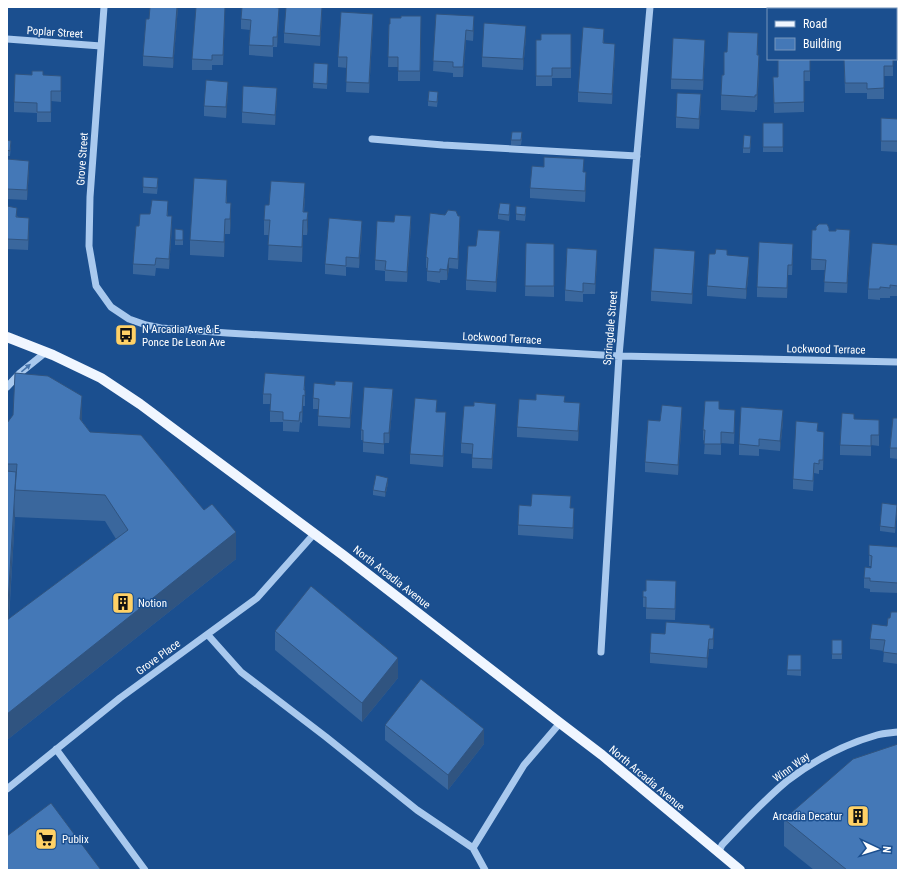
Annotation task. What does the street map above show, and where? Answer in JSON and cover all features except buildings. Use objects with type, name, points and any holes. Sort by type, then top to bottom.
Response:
[{"type":"main road","name":"North Arcadia Avenue","points":[[7,337],[46,352],[101,378],[140,404],[314,534],[602,755],[740,870]]},
{"type":"street","name":"Grove Street","points":[[104,7],[90,197],[89,246],[96,286],[111,307]]},
{"type":"street","name":"Springdale Street","points":[[601,652],[619,356],[650,7]]},
{"type":"street","name":"Poplar Street","points":[[7,39],[101,46]]},
{"type":"street","points":[[372,138],[443,145],[637,156]]},
{"type":"street","name":"Lockwood Terrace","points":[[111,307],[129,319],[161,328],[619,356],[898,362]]},
{"type":"street","points":[[7,386],[20,373],[46,352]]},
{"type":"street","name":"Grove Place","points":[[7,789],[120,698],[257,598],[314,534]]},
{"type":"street","points":[[208,634],[241,672],[417,810],[473,848],[485,870]]},
{"type":"street","points":[[473,848],[524,765],[560,723]]},
{"type":"street","name":"Winn Way","points":[[718,853],[722,845],[768,799],[788,781],[810,765],[844,747],[878,735],[898,732]]},
{"type":"street","points":[[56,749],[145,870]]},
{"type":"place","name":"N Arcadia Ave & E Ponce De Leon Ave","points":[[126,335]]},
{"type":"place","name":"Notion","points":[[123,603]]},
{"type":"place","name":"Arcadia Decatur","points":[[858,816]]},
{"type":"place","name":"Publix","points":[[46,839]]}]
